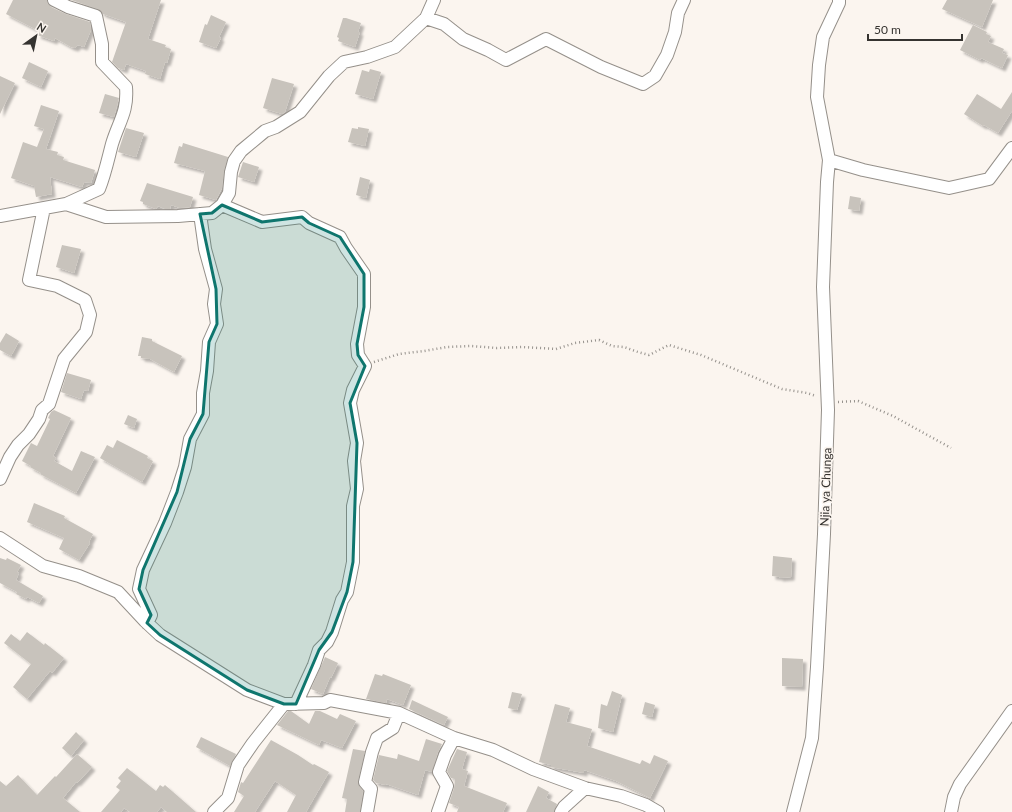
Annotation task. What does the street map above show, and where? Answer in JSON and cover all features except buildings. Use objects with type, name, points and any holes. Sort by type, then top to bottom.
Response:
[{"type":"street","points":[[0,216],[66,204],[99,189],[104,176],[112,143],[124,114],[127,101],[126,87],[102,62],[102,44],[96,16],[68,7],[54,0]]},
{"type":"street","points":[[66,204],[106,217],[178,216],[212,213],[222,205],[230,193],[231,172],[234,161],[241,152],[265,131],[276,127],[300,112],[329,76],[344,62],[367,57],[395,47],[426,18],[434,0]]},
{"type":"street","points":[[426,18],[444,24],[463,39],[506,60],[546,39],[601,67],[643,84],[655,76],[667,55],[675,32],[678,13],[684,0]]},
{"type":"street","name":"Njia ya Chunga","points":[[793,812],[812,738],[824,534],[828,399],[823,287],[827,182],[830,160],[817,97],[819,65],[823,38],[839,0]]},
{"type":"street","points":[[830,160],[863,170],[949,188],[989,179],[1012,148]]},
{"type":"street","points":[[214,812],[228,798],[238,765],[242,759],[265,726],[290,704],[314,665],[319,650],[327,642],[332,632],[342,600],[347,592],[353,562],[353,506],[356,489],[354,462],[357,443],[350,403],[353,390],[365,366],[358,355],[357,344],[364,307],[364,274],[340,237],[309,223],[302,217],[262,222],[222,205]]},
{"type":"street","points":[[0,479],[14,451],[29,434],[39,419],[42,410],[49,404],[64,359],[86,332],[90,315],[85,300],[57,286],[29,280],[44,208]]},
{"type":"street","points":[[148,623],[151,615],[139,589],[142,570],[165,523],[185,467],[190,439],[203,414],[203,393],[210,342],[217,324],[214,304],[216,289],[205,249],[200,214]]},
{"type":"street","points":[[0,538],[43,566],[79,576],[118,592],[160,635],[247,690],[290,704],[324,703],[330,700],[399,713],[454,738],[493,750],[533,769],[585,788],[621,796],[646,805],[658,812]]},
{"type":"street","points":[[951,812],[954,797],[960,784],[1012,711]]},
{"type":"street","points":[[367,812],[371,789],[365,782],[375,744],[377,738],[393,728],[399,713]]},
{"type":"street","points":[[438,812],[448,786],[439,772],[445,755],[454,738]]},
{"type":"street","points":[[561,812],[564,807],[585,788]]},
{"type":"path","points":[[365,366],[398,354],[447,347],[471,346],[556,349],[575,343],[600,340],[612,346],[624,347],[649,355],[669,345],[701,355],[782,389],[807,393],[835,402],[858,401],[893,416],[951,448]]},
{"type":"highlighted area","points":[[222,205],[262,222],[302,217],[309,223],[340,237],[364,274],[364,307],[357,344],[358,355],[365,366],[350,403],[357,443],[353,562],[347,592],[332,632],[319,650],[296,704],[284,704],[247,690],[160,635],[147,623],[151,615],[139,589],[143,570],[177,492],[190,439],[203,414],[209,342],[217,324],[216,289],[200,214],[212,213]]}]
